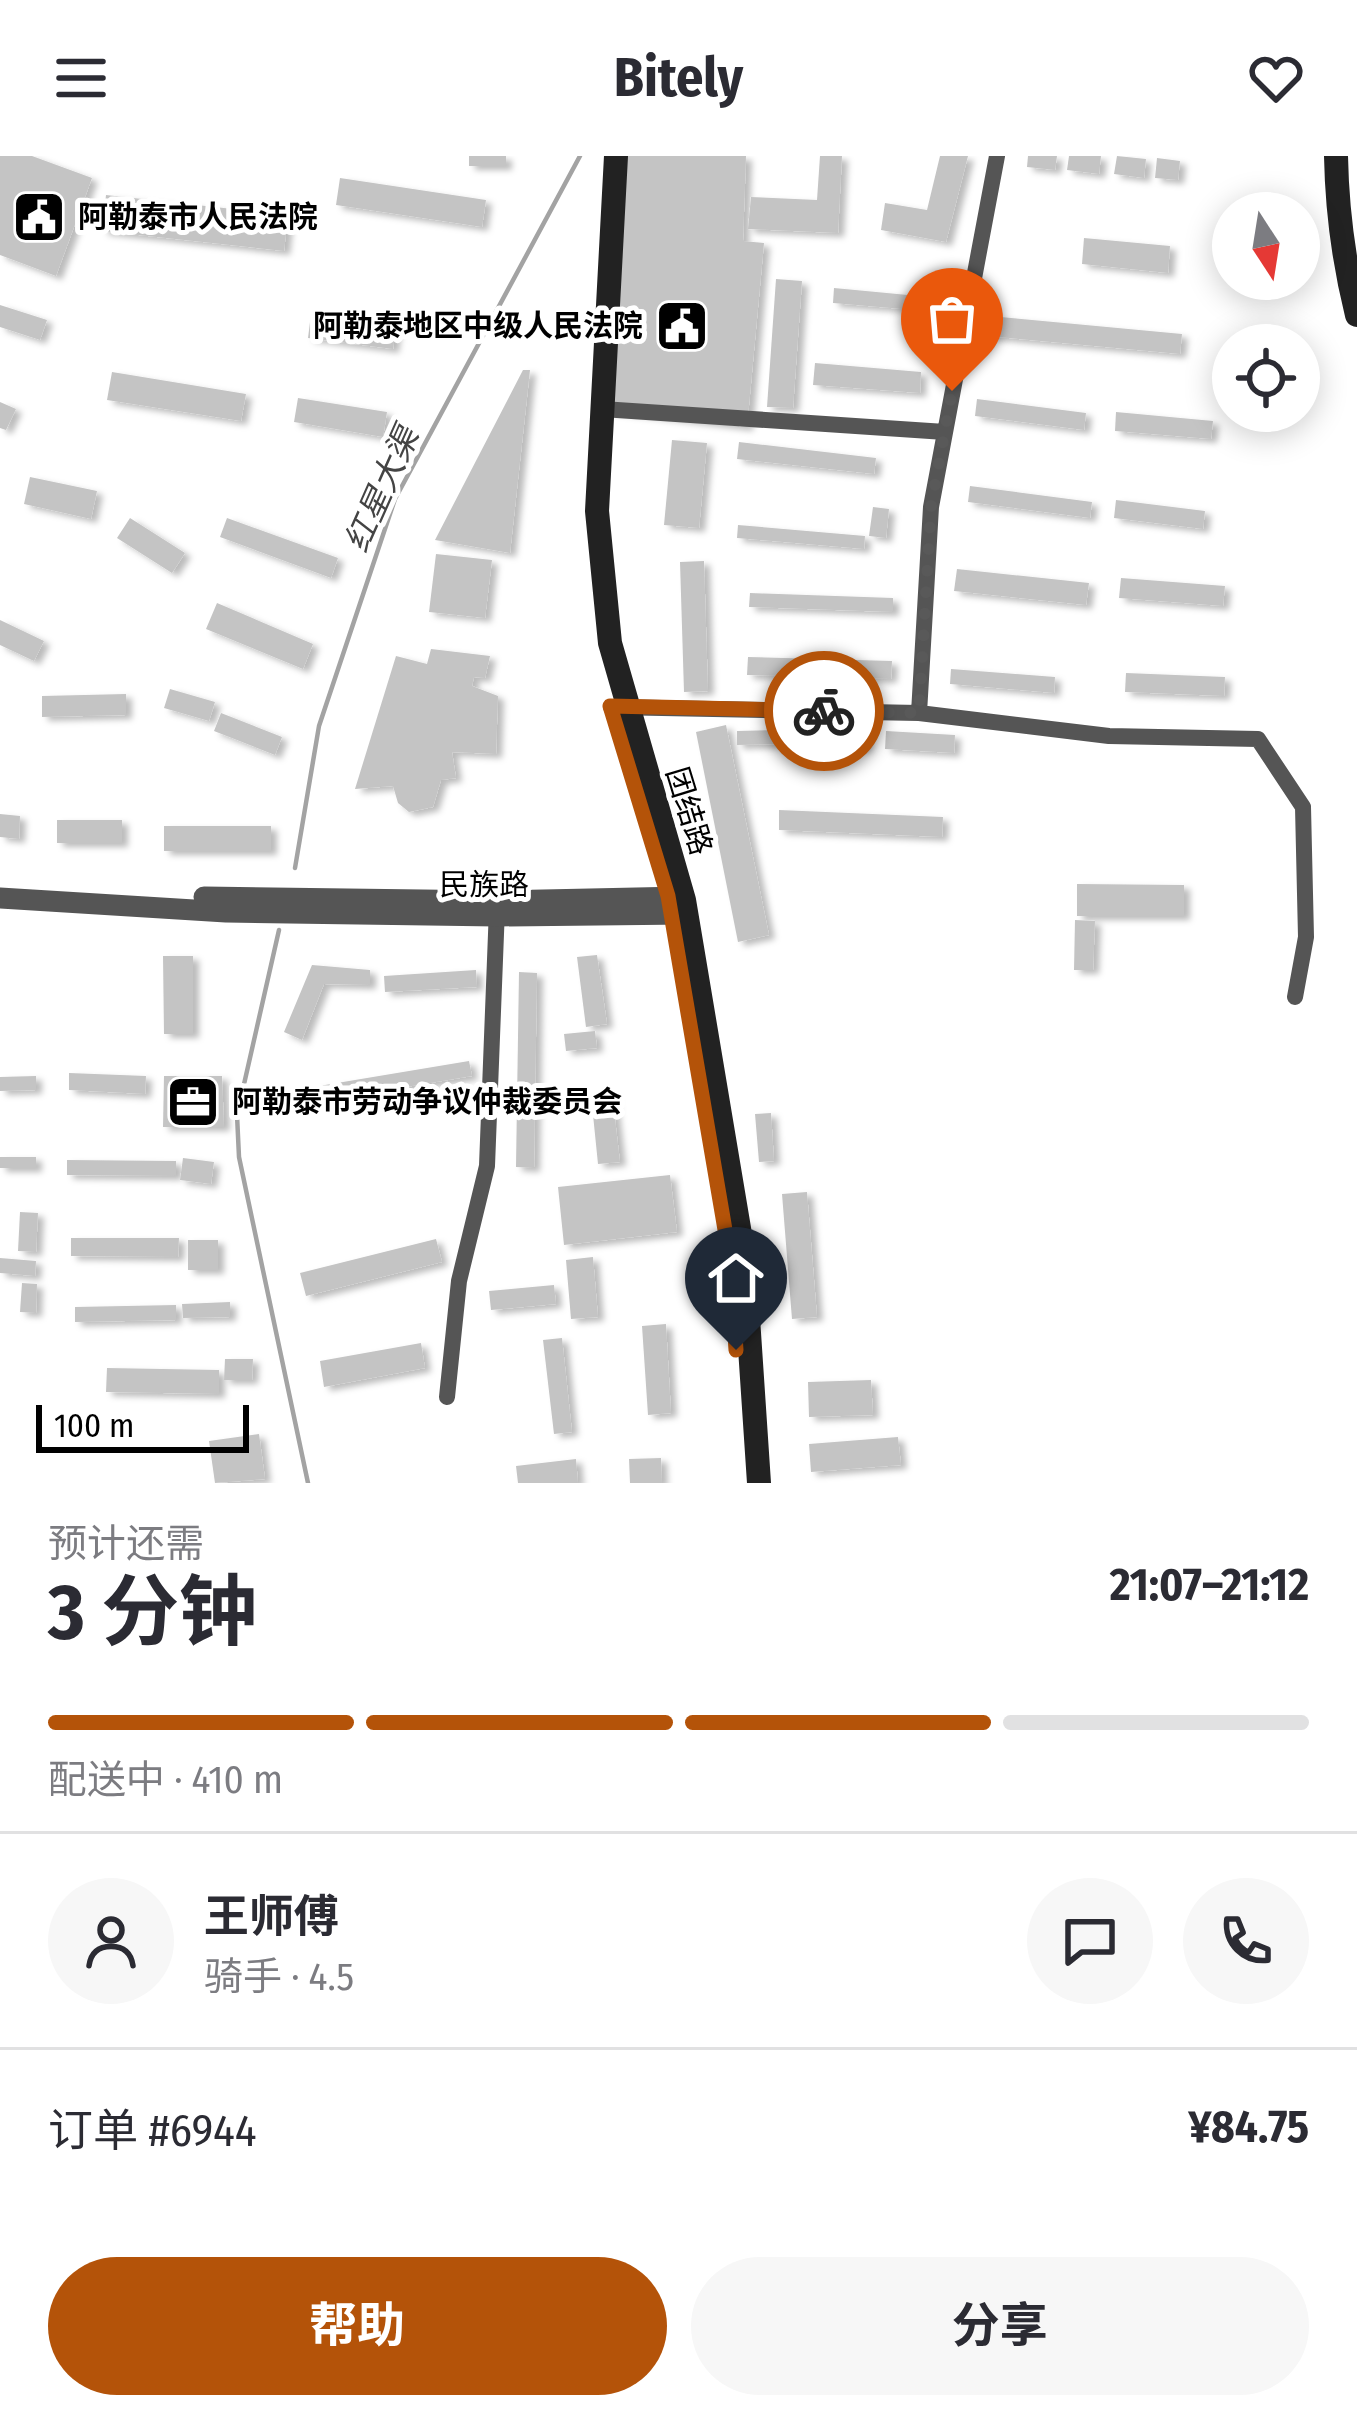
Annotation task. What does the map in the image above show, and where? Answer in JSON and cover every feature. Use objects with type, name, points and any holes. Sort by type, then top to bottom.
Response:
[{"type":"main road","name":"团结路","points":[[602,156],[583,512],[596,645],[677,905],[744,1258],[759,1483]]},
{"type":"main road","name":"团结路","points":[[616,156],[597,511],[619,707]]},
{"type":"main road","points":[[1336,156],[1337,195],[1357,315]]},
{"type":"main road","points":[[1350,156],[1357,248]]},
{"type":"main road","name":"团结路","points":[[677,905],[730,1259],[745,1483]]},
{"type":"street","points":[[919,713],[931,507],[997,156]]},
{"type":"street","points":[[602,409],[945,432]]},
{"type":"street","points":[[619,707],[919,713],[1109,736],[1258,739],[1303,807],[1306,937],[1295,997]]},
{"type":"street","name":"民族路","points":[[0,885],[273,905]]},
{"type":"street","name":"民族路","points":[[0,898],[497,909],[677,905]]},
{"type":"street","points":[[447,1397],[459,1281],[487,1166],[497,909]]},
{"type":"building","name":"阿勒泰市人民法院","points":[[0,156],[32,156],[92,178],[56,276],[0,255]]},
{"type":"building","points":[[469,156],[506,156],[506,166],[469,166]]},
{"type":"building","name":"阿勒泰地区中级人民法院","points":[[616,156],[746,156],[743,241],[764,243],[747,427],[602,409]]},
{"type":"building","points":[[820,156],[842,156],[838,233],[748,229],[751,197],[817,200]]},
{"type":"building","points":[[940,156],[968,156],[946,242],[881,230],[885,203],[927,210]]},
{"type":"building","points":[[1028,156],[1057,156],[1055,170],[1027,167]]},
{"type":"building","points":[[1069,156],[1101,156],[1099,174],[1067,170]]},
{"type":"building","points":[[1117,156],[1146,159],[1144,178],[1114,174]]},
{"type":"building","points":[[1157,158],[1180,161],[1178,180],[1155,178]]},
{"type":"building","points":[[340,178],[486,200],[482,227],[336,205]]},
{"type":"building","points":[[106,195],[288,215],[284,251],[102,231]]},
{"type":"building","points":[[1084,238],[1170,246],[1168,273],[1082,264]]},
{"type":"building","points":[[776,279],[802,281],[793,408],[767,407]]},
{"type":"building","points":[[834,288],[950,299],[949,313],[833,303]]},
{"type":"building","points":[[0,305],[47,320],[40,340],[0,327]]},
{"type":"building","points":[[311,314],[396,326],[393,349],[308,338]]},
{"type":"building","points":[[990,316],[1182,334],[1180,354],[988,336]]},
{"type":"building","points":[[815,363],[921,372],[920,393],[813,385]]},
{"type":"building","points":[[523,370],[530,370],[510,553],[435,540]]},
{"type":"building","points":[[112,372],[246,394],[241,421],[107,400]]},
{"type":"building","points":[[298,398],[387,412],[383,437],[294,422]]},
{"type":"building","points":[[977,399],[1086,413],[1084,430],[975,416]]},
{"type":"building","points":[[0,402],[16,409],[6,430],[0,428]]},
{"type":"building","points":[[1116,412],[1212,421],[1211,439],[1115,431]]},
{"type":"building","points":[[672,440],[707,443],[699,528],[664,525]]},
{"type":"building","points":[[739,442],[876,458],[874,474],[737,459]]},
{"type":"building","points":[[30,477],[97,491],[91,519],[24,504]]},
{"type":"building","points":[[970,486],[1092,502],[1090,518],[968,502]]},
{"type":"building","points":[[1116,500],[1205,511],[1203,529],[1114,518]]},
{"type":"building","points":[[873,507],[889,509],[886,538],[869,536]]},
{"type":"building","points":[[130,518],[185,553],[172,573],[117,538]]},
{"type":"building","points":[[227,518],[338,558],[331,578],[220,537]]},
{"type":"building","points":[[738,525],[865,536],[864,549],[737,538]]},
{"type":"building","points":[[436,554],[492,560],[485,618],[429,612]]},
{"type":"building","points":[[704,561],[708,691],[684,692],[680,562]]},
{"type":"building","points":[[957,569],[1089,583],[1086,605],[954,591]]},
{"type":"building","points":[[1121,578],[1225,586],[1223,606],[1119,598]]},
{"type":"building","points":[[750,593],[893,598],[893,612],[749,607]]},
{"type":"building","points":[[217,603],[313,644],[303,669],[206,629]]},
{"type":"building","points":[[0,620],[44,641],[34,661],[0,645]]},
{"type":"building","points":[[431,649],[490,656],[485,678],[474,677],[472,686],[498,696],[496,754],[452,752],[456,778],[441,780],[433,807],[409,812],[398,803],[393,786],[355,789],[396,656],[427,664]]},
{"type":"building","points":[[748,657],[892,661],[891,679],[747,675]]},
{"type":"building","points":[[951,669],[1055,677],[1054,693],[950,684]]},
{"type":"building","points":[[1126,673],[1225,677],[1224,696],[1125,692]]},
{"type":"building","points":[[170,689],[215,702],[209,721],[164,708]]},
{"type":"building","points":[[126,694],[126,715],[42,717],[42,696]]},
{"type":"building","points":[[221,713],[282,737],[275,755],[214,731]]},
{"type":"building","points":[[726,725],[769,935],[738,942],[696,732]]},
{"type":"building","points":[[777,730],[777,744],[737,745],[737,731]]},
{"type":"building","points":[[793,731],[866,734],[866,748],[793,745]]},
{"type":"building","points":[[886,731],[955,735],[954,753],[885,749]]},
{"type":"building","points":[[779,810],[943,817],[942,837],[779,830]]},
{"type":"building","points":[[0,814],[20,816],[19,839],[0,837]]},
{"type":"building","points":[[57,820],[122,820],[122,843],[57,843]]},
{"type":"building","points":[[164,826],[271,826],[271,851],[164,851]]},
{"type":"building","points":[[1077,884],[1184,885],[1184,916],[1077,916]]},
{"type":"building","points":[[1075,920],[1095,921],[1093,970],[1074,970]]},
{"type":"building","points":[[597,955],[607,1024],[586,1027],[577,957]]},
{"type":"building","points":[[163,956],[193,956],[193,1034],[164,1034]]},
{"type":"building","points":[[312,965],[370,970],[370,985],[324,984],[302,1040],[284,1032]]},
{"type":"building","points":[[476,970],[477,987],[385,992],[384,976]]},
{"type":"building","points":[[519,972],[537,973],[534,1168],[516,1167]]},
{"type":"building","points":[[595,1031],[597,1048],[566,1051],[564,1034]]},
{"type":"building","points":[[469,1061],[472,1076],[274,1109],[271,1094]]},
{"type":"building","points":[[69,1073],[146,1076],[145,1094],[69,1090]]},
{"type":"building","points":[[36,1076],[36,1090],[0,1091],[0,1077]]},
{"type":"building","name":"阿勒泰市劳动争议仲裁委员会","points":[[164,1076],[222,1076],[224,1127],[163,1127]]},
{"type":"building","points":[[612,1093],[620,1162],[598,1164],[591,1095]]},
{"type":"building","points":[[771,1113],[774,1161],[759,1162],[755,1114]]},
{"type":"building","points":[[0,1157],[36,1157],[36,1168],[0,1168]]},
{"type":"building","points":[[183,1158],[214,1162],[211,1184],[180,1180]]},
{"type":"building","points":[[67,1160],[176,1161],[176,1176],[67,1175]]},
{"type":"building","points":[[670,1175],[677,1232],[564,1245],[558,1187]]},
{"type":"building","points":[[807,1192],[817,1317],[792,1319],[782,1194]]},
{"type":"building","points":[[20,1212],[38,1213],[36,1252],[18,1251]]},
{"type":"building","points":[[71,1238],[179,1238],[178,1257],[71,1256]]},
{"type":"building","points":[[436,1239],[442,1262],[306,1296],[300,1273]]},
{"type":"building","points":[[188,1240],[218,1240],[218,1270],[188,1270]]},
{"type":"building","points":[[593,1257],[598,1317],[571,1319],[566,1260]]},
{"type":"building","points":[[0,1258],[36,1261],[35,1276],[0,1273]]},
{"type":"building","points":[[22,1283],[37,1284],[36,1313],[20,1312]]},
{"type":"building","points":[[554,1285],[556,1304],[491,1310],[489,1291]]},
{"type":"building","points":[[230,1302],[230,1317],[183,1318],[182,1304]]},
{"type":"building","points":[[176,1305],[176,1320],[75,1322],[75,1307]]},
{"type":"building","points":[[666,1324],[671,1413],[648,1415],[642,1326]]},
{"type":"building","points":[[562,1338],[572,1432],[554,1434],[543,1340]]},
{"type":"building","points":[[421,1343],[425,1368],[324,1387],[320,1361]]},
{"type":"building","points":[[225,1359],[253,1359],[252,1380],[224,1380]]},
{"type":"building","points":[[107,1368],[219,1370],[219,1394],[106,1392]]},
{"type":"building","points":[[871,1380],[873,1415],[809,1417],[808,1382]]},
{"type":"building","points":[[259,1434],[265,1479],[215,1483],[209,1441]]},
{"type":"building","points":[[898,1437],[901,1465],[811,1472],[809,1444]]},
{"type":"building","points":[[661,1458],[662,1483],[630,1483],[629,1459]]},
{"type":"building","points":[[576,1459],[578,1483],[518,1483],[516,1466]]},
{"type":"waterway","name":"红星大渠","points":[[295,868],[319,726],[395,499],[580,156]]},
{"type":"waterway","name":"红星大渠","points":[[279,930],[237,1115],[239,1157],[308,1483]]},
{"type":"way so far","points":[[824,711],[919,713],[931,507],[952,391]]},
{"type":"place","name":"阿勒泰市人民法院","points":[[39,217]]},
{"type":"place","name":"阿勒泰地区中级人民法院","points":[[682,326]]},
{"type":"place","name":"阿勒泰市劳动争议仲裁委员会","points":[[193,1102]]},
{"type":"route","points":[[736,1350],[730,1259],[668,896],[610,706],[824,711]]}]
